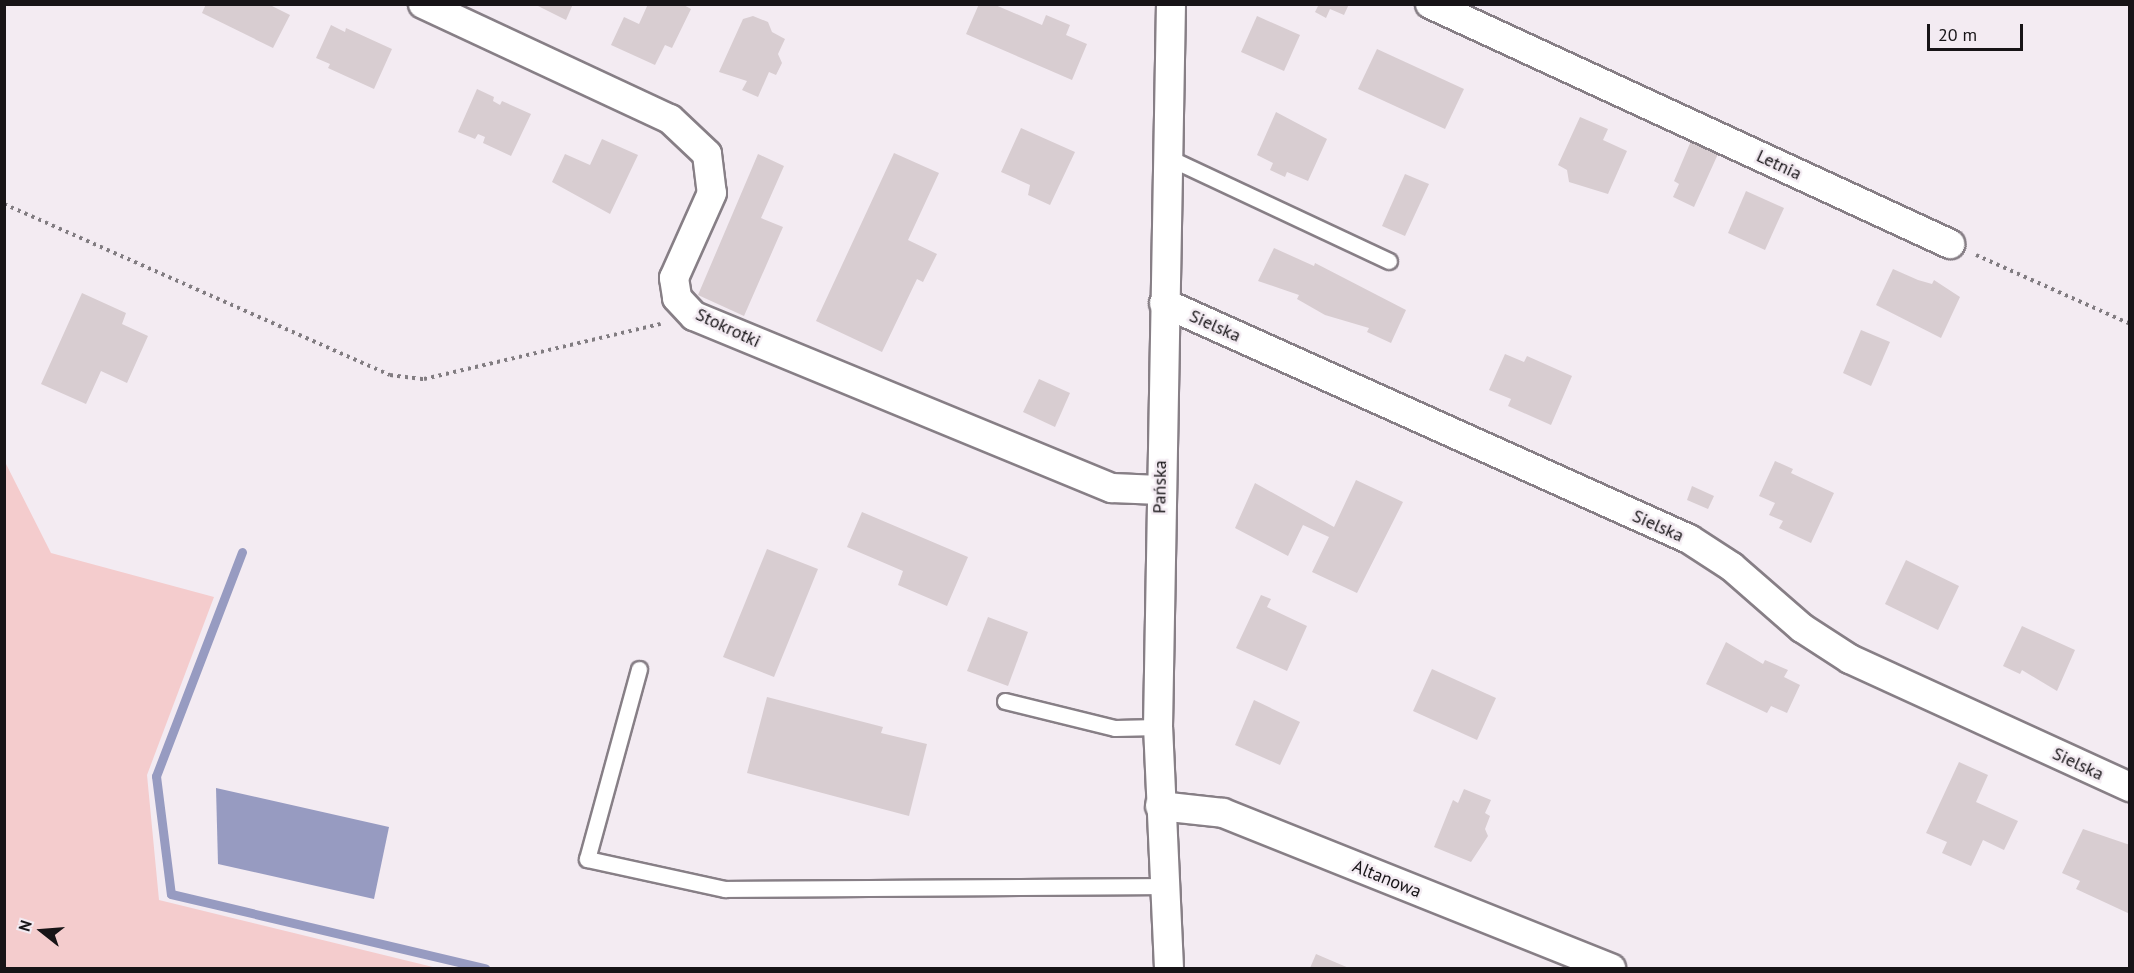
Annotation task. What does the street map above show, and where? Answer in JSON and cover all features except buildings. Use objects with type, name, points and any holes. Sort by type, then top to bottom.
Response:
[{"type":"street","name":"Stokrotki","points":[[423,4],[670,119],[707,154],[712,193],[674,278],[678,298],[694,316],[1112,488],[1160,490]]},
{"type":"street","name":"Pańska","points":[[1169,969],[1158,728],[1160,490],[1171,4]]},
{"type":"street","name":"Letnia","points":[[1430,4],[1950,244]]},
{"type":"street","name":"Sielska","points":[[1164,303],[1689,539],[1732,567],[1802,628],[1850,659],[2130,787]]},
{"type":"street","name":"Altanowa","points":[[1160,806],[1223,813],[1611,969]]},
{"type":"lane","points":[[1167,157],[1389,261]]},
{"type":"lane","points":[[639,669],[587,859],[725,890],[1164,886]]},
{"type":"lane","points":[[1005,701],[1115,728],[1158,728]]},
{"type":"path","points":[[4,204],[390,375],[424,379],[694,316]]},
{"type":"path","points":[[1950,244],[2130,324]]},
{"type":"shaded area","points":[[4,460],[51,553],[214,597],[147,775],[159,900],[437,968],[5,968]]},
{"type":"water","points":[[216,788],[389,827],[374,899],[218,864]]},
{"type":"waterway","points":[[242,552],[156,776],[171,894],[485,968]]}]
